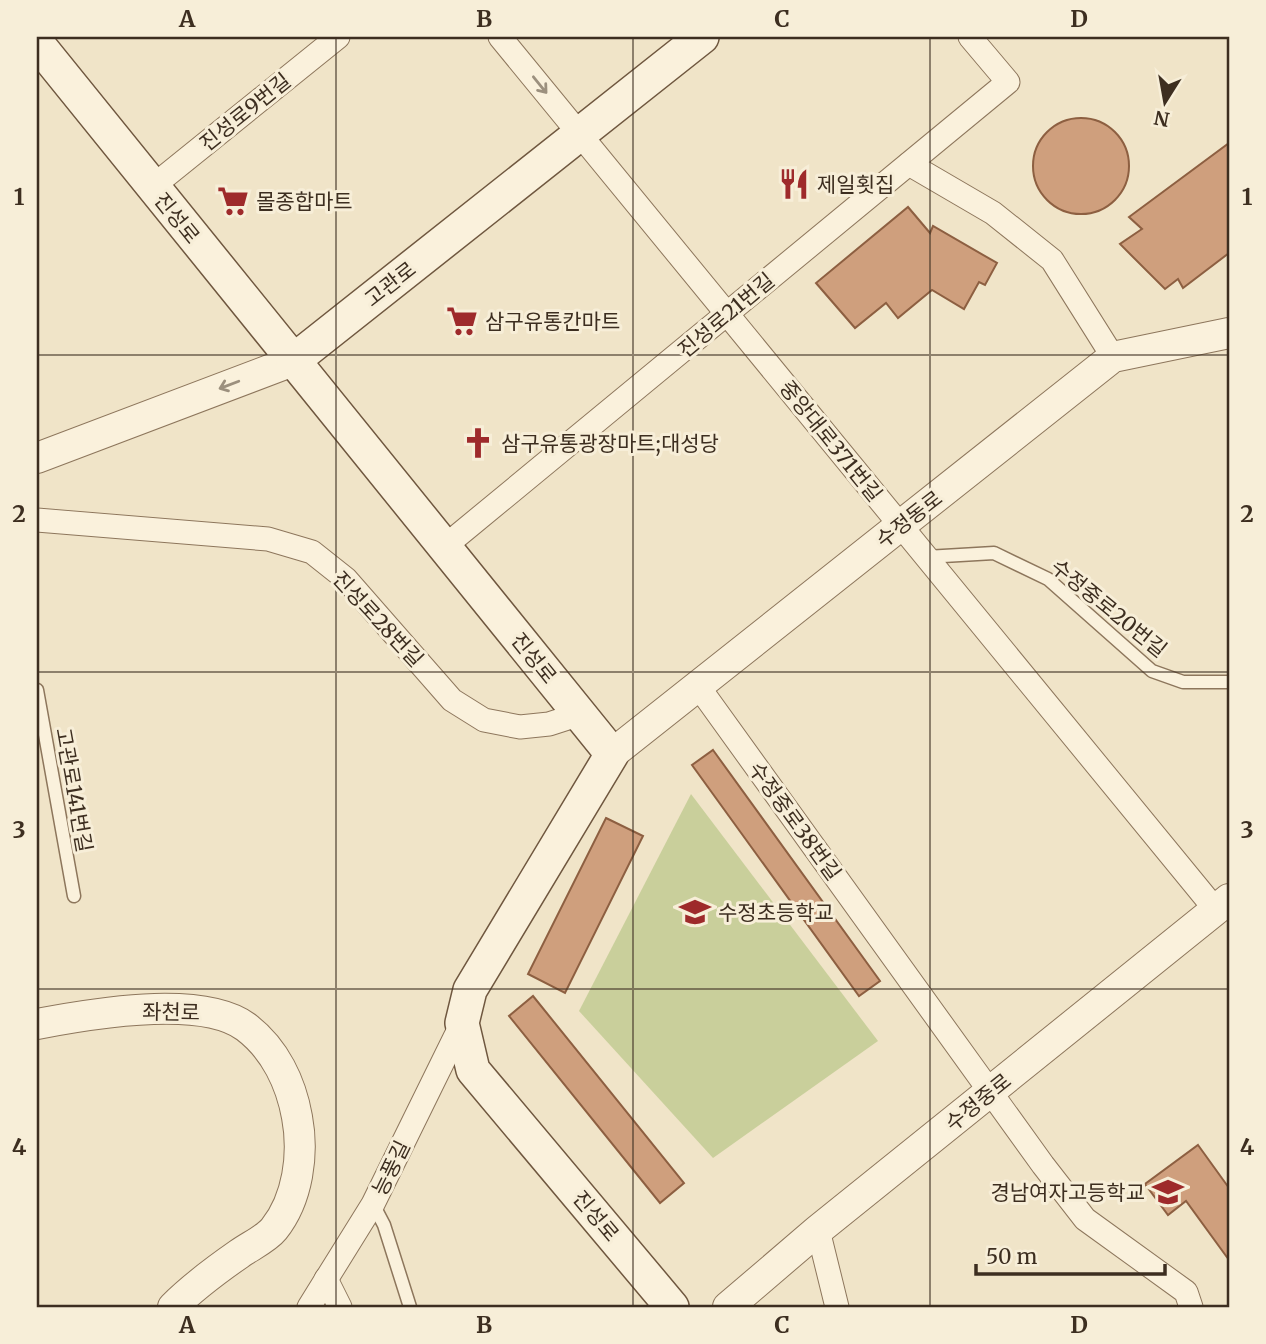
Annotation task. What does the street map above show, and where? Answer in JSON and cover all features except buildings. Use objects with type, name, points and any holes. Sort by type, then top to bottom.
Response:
[{"type":"main road","name":"고관로","points":[[293,361],[702,37]]},
{"type":"main road","name":"진성로","points":[[37,43],[612,754],[470,990],[462,1023],[473,1070],[672,1307]]},
{"type":"street","name":"진성로9번길","points":[[152,187],[338,37]]},
{"type":"street","name":"중앙대로371번길","points":[[500,37],[926,557],[1222,904]]},
{"type":"street","name":"진성로21번길","points":[[444,547],[1007,82],[970,37]]},
{"type":"street","points":[[909,164],[993,213],[1052,260],[1113,357]]},
{"type":"street","name":"수정동로","points":[[612,754],[1113,357],[1229,333]]},
{"type":"street","name":"고관로","points":[[37,458],[293,361]]},
{"type":"street","name":"진성로28번길","points":[[37,520],[268,539],[312,552],[346,579],[452,700],[484,720],[520,727],[549,724],[580,714]]},
{"type":"street","name":"수정중로38번길","points":[[698,686],[990,1093],[1085,1219],[1186,1292],[1191,1307]]},
{"type":"street","name":"수정중로","points":[[727,1307],[818,1230],[1222,904]]},
{"type":"street","name":"좌천로","points":[[37,1024],[144,1009],[209,1012],[245,1026],[273,1054],[293,1093],[301,1136],[296,1187],[273,1230],[223,1265],[173,1307]]},
{"type":"street","name":"능풍길","points":[[309,1307],[373,1204],[462,1023]]},
{"type":"street","points":[[818,1230],[837,1307]]},
{"type":"street","points":[[326,1279],[340,1307]]},
{"type":"lane","name":"수정중로20번길","points":[[926,557],[994,553],[1048,579],[1152,671],[1183,682],[1229,682]]},
{"type":"lane","name":"고관로141번길","points":[[37,691],[74,896]]},
{"type":"lane","points":[[373,1204],[384,1225],[410,1307]]},
{"type":"green space","points":[[691,794],[878,1041],[713,1158],[579,1011]]},
{"type":"place","name":"제일횟집","points":[[794,184]]},
{"type":"place","name":"몰종합마트","points":[[233,201]]},
{"type":"place","name":"삼구유통칸마트","points":[[462,321]]},
{"type":"place","name":"삼구유통광장마트;대성당","points":[[478,443]]},
{"type":"place","name":"수정초등학교","points":[[695,912]]},
{"type":"place","name":"경남여자고등학교","points":[[1168,1192]]}]
